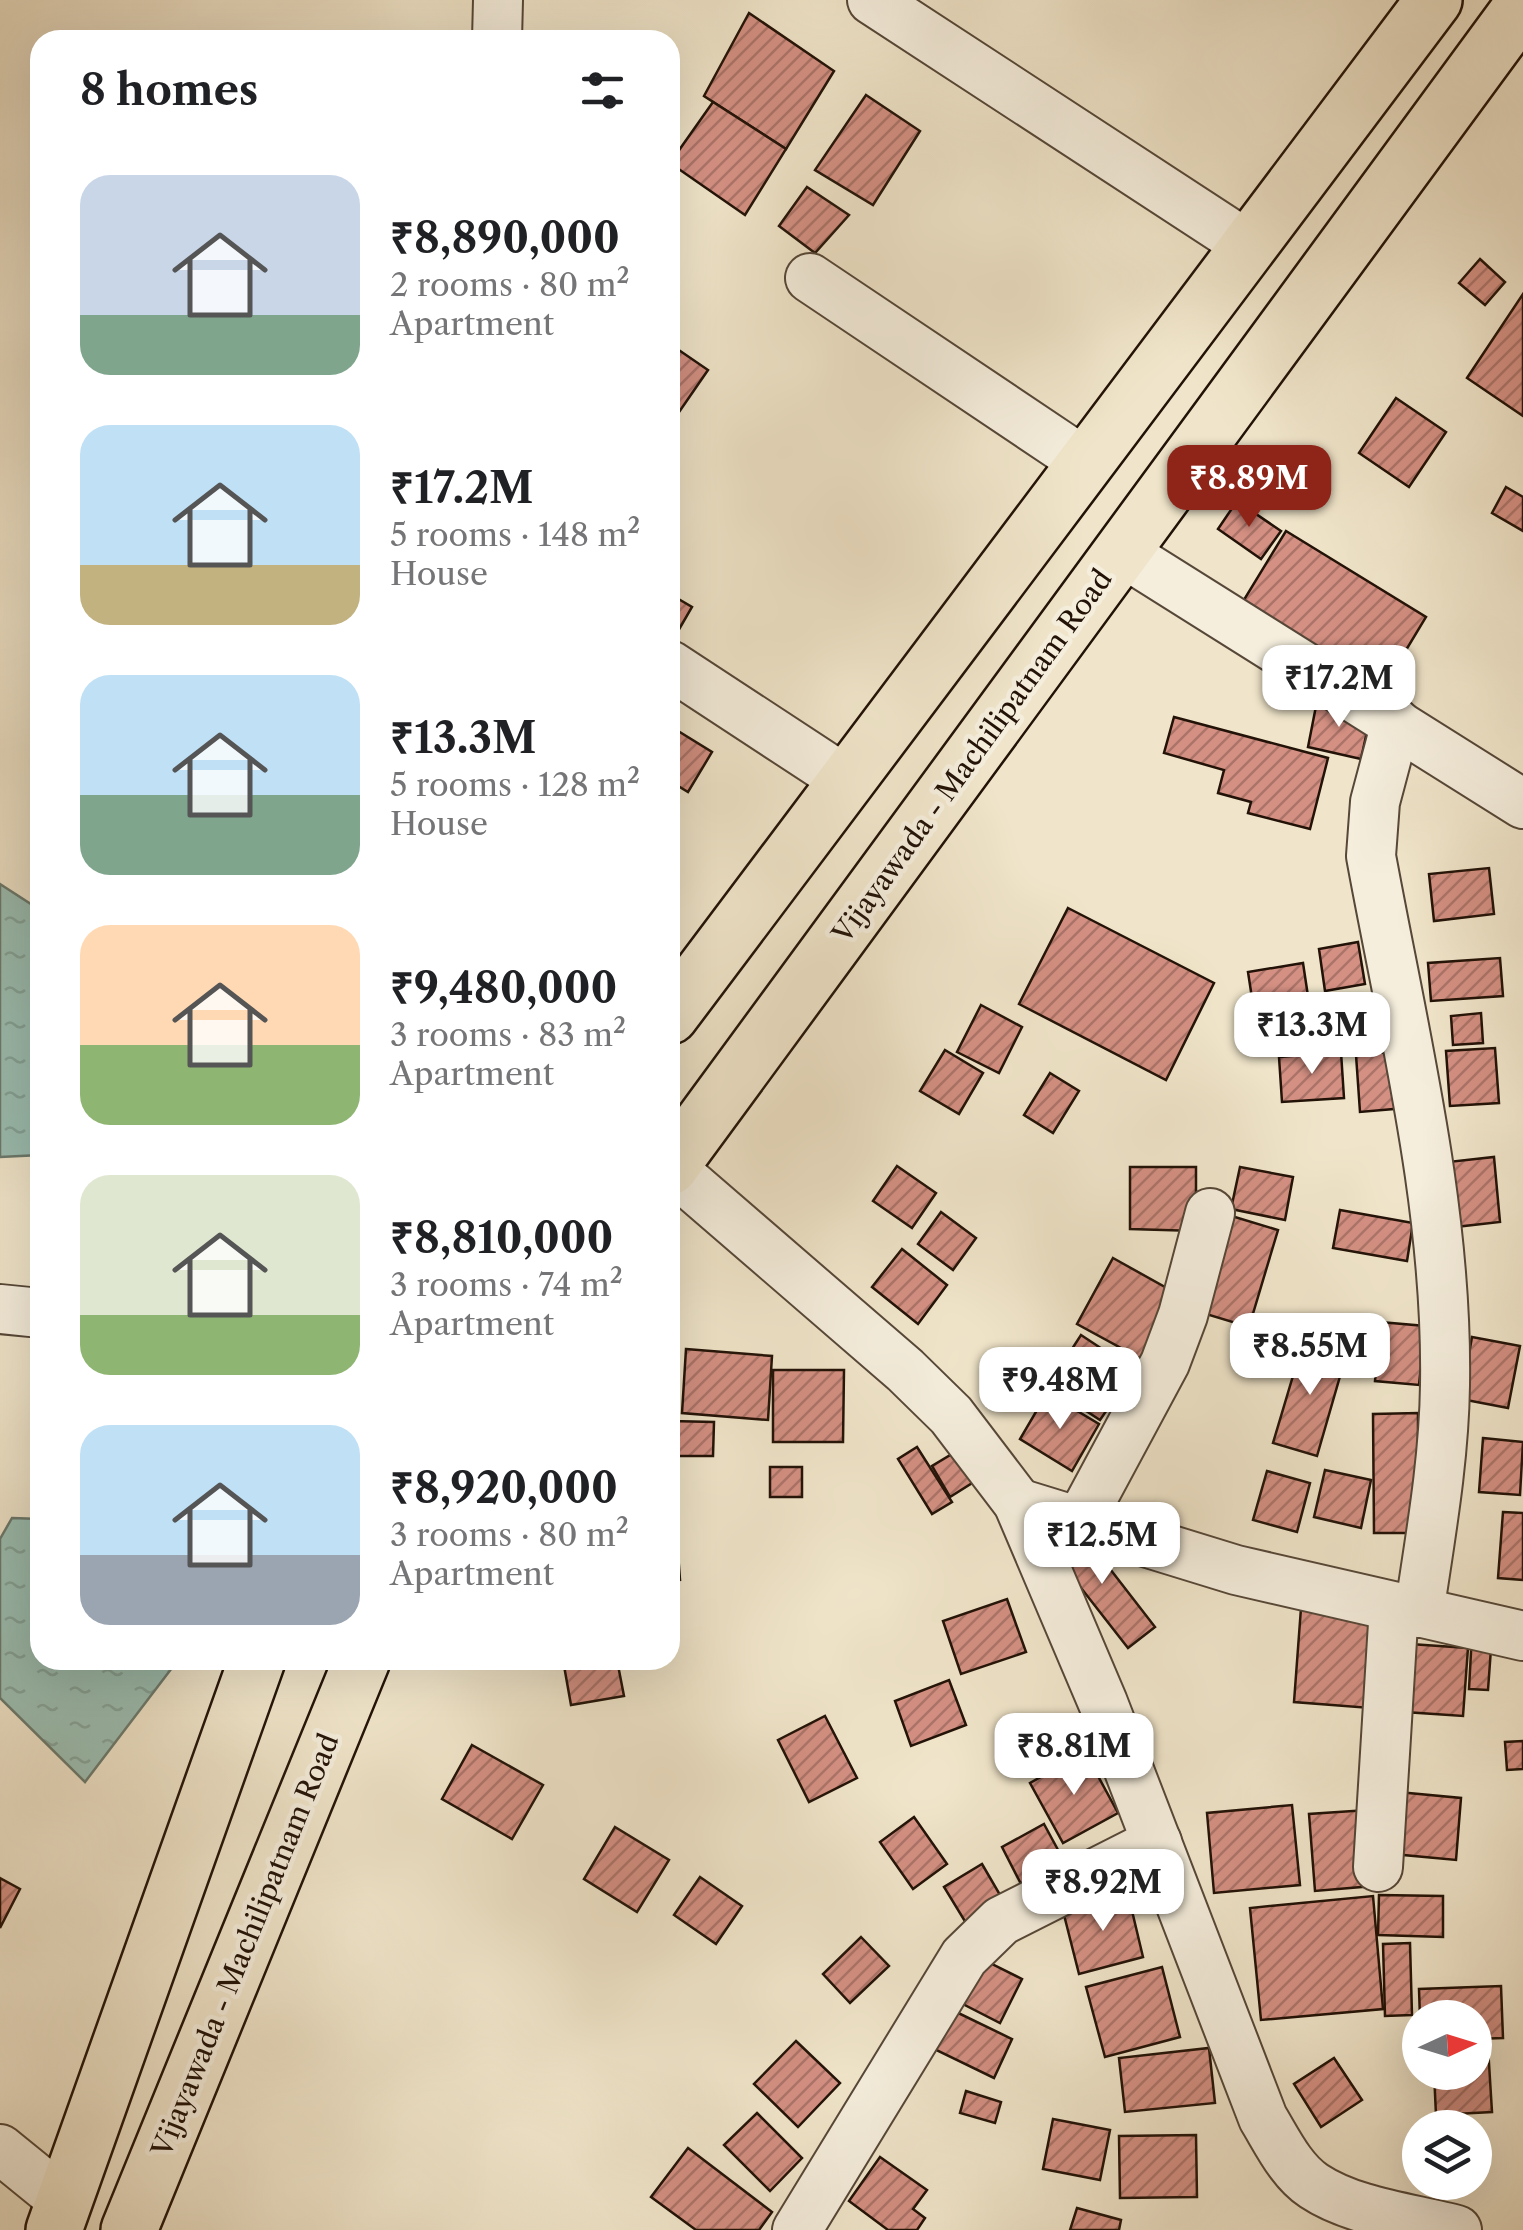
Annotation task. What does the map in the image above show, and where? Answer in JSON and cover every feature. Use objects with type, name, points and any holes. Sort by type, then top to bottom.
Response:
[{"type":"highway","points":[[680,1003],[1434,0]]},
{"type":"highway","name":"Vijayawada - Machilipatnam Road","points":[[680,1153],[1523,6]]},
{"type":"highway","points":[[59,2216],[253,1670]]},
{"type":"highway","name":"Vijayawada - Machilipatnam Road","points":[[129,2230],[358,1670]]},
{"type":"street","points":[[497,30],[498,0]]},
{"type":"street","points":[[872,0],[1250,246]]},
{"type":"street","points":[[810,278],[1086,463]]},
{"type":"street","points":[[1122,552],[1523,804]]},
{"type":"street","points":[[680,672],[847,781]]},
{"type":"street","points":[[1378,1867],[1406,1610],[1442,1455],[1444,1350],[1433,1213],[1371,856],[1375,802],[1396,724]]},
{"type":"street","points":[[680,1176],[905,1370],[951,1416],[1018,1503],[1157,1842],[1263,2118],[1290,2162],[1314,2186],[1355,2204],[1457,2230]]},
{"type":"street","points":[[1079,1522],[1165,1363],[1183,1315],[1210,1213]]},
{"type":"street","points":[[0,1309],[30,1312]]},
{"type":"street","points":[[1018,1503],[1236,1570],[1523,1636]]},
{"type":"street","points":[[797,2230],[964,1957],[981,1936],[1001,1921],[1157,1842]]},
{"type":"street","points":[[0,2149],[59,2216]]},
{"type":"water","points":[[0,884],[30,904],[30,1156],[0,1157]]},
{"type":"water","points":[[12,1518],[30,1519],[30,1670],[170,1670],[85,1782],[0,1698],[0,1539]]},
{"type":"building","points":[[749,13],[834,71],[786,149],[704,96]]},
{"type":"building","points":[[866,95],[920,131],[873,205],[815,170]]},
{"type":"building","points":[[713,102],[786,149],[745,215],[680,170],[680,149]]},
{"type":"building","points":[[807,187],[849,215],[815,253],[779,226]]},
{"type":"building","points":[[1480,259],[1505,282],[1485,305],[1459,283]]},
{"type":"building","points":[[1523,294],[1523,416],[1467,378]]},
{"type":"building","points":[[680,351],[708,370],[680,411]]},
{"type":"building","points":[[1396,398],[1446,432],[1409,487],[1359,453]]},
{"type":"building","points":[[1506,487],[1523,497],[1523,531],[1492,513]]},
{"type":"building","points":[[1237,501],[1281,531],[1261,559],[1218,529]]},
{"type":"building","points":[[1286,531],[1426,617],[1382,690],[1242,603]]},
{"type":"building","points":[[680,600],[692,607],[680,628]]},
{"type":"building","points":[[1317,701],[1371,713],[1361,759],[1308,747]]},
{"type":"building","points":[[1174,717],[1328,758],[1310,829],[1248,813],[1251,802],[1218,793],[1224,770],[1164,753]]},
{"type":"building","points":[[680,732],[712,752],[688,792],[680,787]]},
{"type":"building","points":[[1489,868],[1494,914],[1434,921],[1429,874]]},
{"type":"building","points":[[1068,908],[1214,983],[1166,1080],[1019,1004]]},
{"type":"building","points":[[1358,942],[1365,984],[1325,991],[1319,949]]},
{"type":"building","points":[[1500,958],[1503,996],[1431,1001],[1428,963]]},
{"type":"building","points":[[1303,963],[1314,1036],[1259,1044],[1248,972]]},
{"type":"building","points":[[981,1005],[1022,1027],[999,1073],[957,1052]]},
{"type":"building","points":[[1481,1013],[1483,1043],[1453,1045],[1451,1016]]},
{"type":"building","points":[[1495,1048],[1499,1103],[1450,1106],[1446,1051]]},
{"type":"building","points":[[945,1050],[983,1073],[959,1114],[920,1091]]},
{"type":"building","points":[[1400,1051],[1405,1108],[1360,1112],[1356,1055]]},
{"type":"building","points":[[1341,1052],[1344,1098],[1282,1102],[1279,1057]]},
{"type":"building","points":[[1050,1073],[1079,1091],[1053,1133],[1024,1115]]},
{"type":"building","points":[[1494,1157],[1500,1222],[1455,1227],[1448,1162]]},
{"type":"building","points":[[897,1166],[936,1193],[912,1228],[873,1201]]},
{"type":"building","points":[[1130,1167],[1196,1167],[1196,1231],[1130,1229]]},
{"type":"building","points":[[1240,1167],[1293,1177],[1285,1220],[1231,1209]]},
{"type":"building","points":[[1340,1210],[1413,1223],[1407,1261],[1333,1248]]},
{"type":"building","points":[[941,1212],[976,1238],[953,1270],[918,1244]]},
{"type":"building","points":[[1225,1214],[1278,1230],[1249,1327],[1196,1311]]},
{"type":"building","points":[[902,1249],[947,1285],[918,1324],[872,1287]]},
{"type":"building","points":[[1113,1258],[1181,1296],[1145,1361],[1077,1324]]},
{"type":"building","points":[[1380,1322],[1425,1326],[1419,1385],[1375,1381]]},
{"type":"building","points":[[1081,1335],[1134,1370],[1100,1420],[1048,1386]]},
{"type":"building","points":[[1472,1337],[1520,1346],[1508,1408],[1461,1399]]},
{"type":"building","points":[[1304,1339],[1347,1352],[1317,1456],[1273,1443]]},
{"type":"building","points":[[686,1349],[772,1356],[768,1420],[682,1413]]},
{"type":"building","points":[[773,1370],[844,1370],[843,1442],[773,1442]]},
{"type":"building","points":[[1047,1393],[1099,1424],[1072,1471],[1020,1439]]},
{"type":"building","points":[[1418,1413],[1418,1533],[1374,1533],[1373,1414]]},
{"type":"building","points":[[680,1421],[714,1422],[713,1456],[680,1456]]},
{"type":"building","points":[[1483,1438],[1523,1442],[1520,1495],[1479,1492]]},
{"type":"building","points":[[917,1447],[952,1502],[932,1514],[898,1459]]},
{"type":"building","points":[[962,1448],[980,1478],[950,1497],[932,1466]]},
{"type":"building","points":[[770,1467],[802,1467],[802,1497],[770,1497]]},
{"type":"building","points":[[1325,1470],[1371,1480],[1361,1528],[1314,1517]]},
{"type":"building","points":[[1267,1471],[1310,1483],[1297,1532],[1253,1520]]},
{"type":"building","points":[[1503,1512],[1523,1513],[1523,1580],[1498,1578]]},
{"type":"building","points":[[1076,1525],[1155,1627],[1128,1648],[1049,1547]]},
{"type":"building","points":[[1007,1599],[1026,1652],[961,1674],[943,1621]]},
{"type":"building","points":[[1301,1608],[1377,1613],[1370,1708],[1294,1702]]},
{"type":"building","points":[[1472,1634],[1492,1635],[1488,1690],[1469,1689]]},
{"type":"building","points":[[1410,1644],[1468,1648],[1463,1716],[1405,1712]]},
{"type":"building","points":[[565,1670],[619,1670],[624,1696],[571,1705]]},
{"type":"building","points":[[949,1680],[966,1725],[911,1746],[895,1701]]},
{"type":"building","points":[[825,1716],[857,1778],[809,1802],[778,1740]]},
{"type":"building","points":[[1523,1741],[1523,1769],[1507,1770],[1505,1742]]},
{"type":"building","points":[[472,1745],[543,1785],[512,1839],[442,1799]]},
{"type":"building","points":[[1085,1752],[1118,1813],[1063,1843],[1030,1783]]},
{"type":"building","points":[[1398,1792],[1461,1798],[1456,1860],[1393,1854]]},
{"type":"building","points":[[1292,1805],[1300,1885],[1214,1893],[1207,1813]]},
{"type":"building","points":[[1367,1810],[1373,1886],[1315,1891],[1309,1814]]},
{"type":"building","points":[[914,1817],[947,1864],[913,1889],[880,1842]]},
{"type":"building","points":[[1044,1824],[1064,1861],[1021,1884],[1002,1847]]},
{"type":"building","points":[[615,1827],[669,1860],[637,1912],[584,1879]]},
{"type":"building","points":[[982,1864],[1003,1900],[966,1923],[944,1887]]},
{"type":"building","points":[[700,1877],[742,1906],[716,1944],[674,1915]]},
{"type":"building","points":[[0,1878],[20,1889],[0,1928]]},
{"type":"building","points":[[1128,1894],[1143,1957],[1079,1974],[1063,1911]]},
{"type":"building","points":[[1379,1895],[1443,1896],[1443,1937],[1378,1935]]},
{"type":"building","points":[[1373,1896],[1383,2009],[1261,2020],[1250,1908]]},
{"type":"building","points":[[861,1937],[889,1966],[850,2003],[823,1974]]},
{"type":"building","points":[[1410,1943],[1412,2000],[1402,2000],[1402,2015],[1385,2016],[1383,1944]]},
{"type":"building","points":[[976,1956],[1022,1979],[1000,2023],[955,2000]]},
{"type":"building","points":[[1162,1967],[1180,2037],[1105,2057],[1086,1987]]},
{"type":"building","points":[[1501,1986],[1503,2038],[1492,2038],[1492,2000],[1419,2000],[1419,1989]]},
{"type":"building","points":[[950,2009],[1012,2039],[994,2078],[932,2048]]},
{"type":"building","points":[[796,2041],[840,2083],[798,2127],[754,2084]]},
{"type":"building","points":[[1209,2048],[1215,2103],[1125,2112],[1119,2058]]},
{"type":"building","points":[[1334,2058],[1362,2100],[1321,2127],[1294,2084]]},
{"type":"building","points":[[1435,2090],[1491,2090],[1492,2110],[1436,2110]]},
{"type":"building","points":[[966,2091],[1001,2102],[995,2123],[960,2113]]},
{"type":"building","points":[[757,2113],[802,2158],[770,2191],[724,2145]]},
{"type":"building","points":[[1053,2119],[1110,2130],[1100,2180],[1043,2169]]},
{"type":"building","points":[[1196,2135],[1197,2197],[1120,2198],[1119,2136]]},
{"type":"building","points":[[688,2148],[772,2212],[759,2230],[696,2230],[651,2197]]},
{"type":"building","points":[[880,2157],[927,2190],[913,2209],[925,2218],[917,2230],[888,2230],[849,2201]]},
{"type":"building","points":[[1077,2208],[1121,2220],[1119,2230],[1070,2230]]}]
